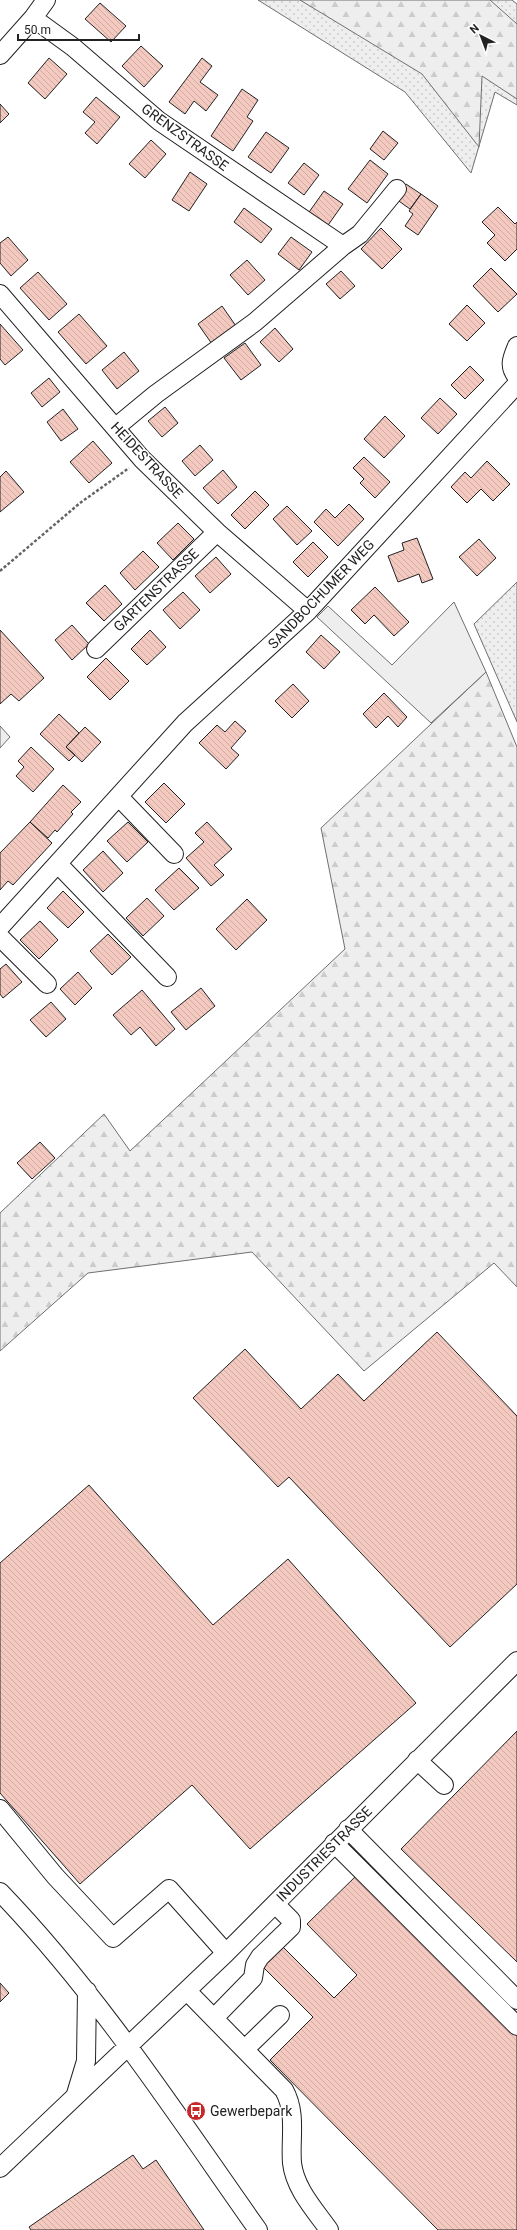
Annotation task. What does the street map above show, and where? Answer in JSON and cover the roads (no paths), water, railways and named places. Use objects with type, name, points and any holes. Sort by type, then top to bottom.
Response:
[{"type":"street","points":[[0,55],[33,18],[46,0]]},
{"type":"street","name":"GRENZSTRASSE","points":[[33,18],[73,47],[159,121],[343,246]]},
{"type":"street","points":[[116,427],[156,394],[255,322],[343,246],[360,234],[397,189]]},
{"type":"street","name":"HEIDESTRASSE","points":[[0,294],[142,459],[217,532],[308,611]]},
{"type":"street","points":[[517,346],[511,362],[512,370],[517,377]]},
{"type":"street","name":"SANDBOCHUMER WEG","points":[[0,927],[185,723],[308,611],[517,384]]},
{"type":"street","name":"GARTENSTRASSE","points":[[96,648],[217,532]]},
{"type":"street","points":[[119,797],[174,854]]},
{"type":"street","points":[[58,864],[167,977]]},
{"type":"street","points":[[0,937],[47,984]]},
{"type":"street","name":"INDUSTRIESTRASSE","points":[[0,2168],[226,1953],[517,1661]]},
{"type":"street","points":[[417,1760],[444,1785]]},
{"type":"street","points":[[0,1809],[55,1876],[113,1938],[169,1889],[226,1953]]},
{"type":"street","points":[[348,1829],[517,2000]]},
{"type":"street","points":[[334,1843],[517,2026]]},
{"type":"street","points":[[0,1892],[87,1991],[129,2045],[258,2230]]},
{"type":"street","points":[[214,2018],[253,1978],[255,1965],[260,1957],[291,1927],[291,1920],[275,1904]]},
{"type":"street","points":[[76,2095],[86,2061],[87,1991]]},
{"type":"street","points":[[187,1991],[270,2074],[290,2100],[292,2110],[292,2164],[299,2189],[329,2230]]},
{"type":"street","points":[[245,2049],[280,2015]]},
{"type":"place","name":"Gewerbepark","points":[[196,2111]]}]
